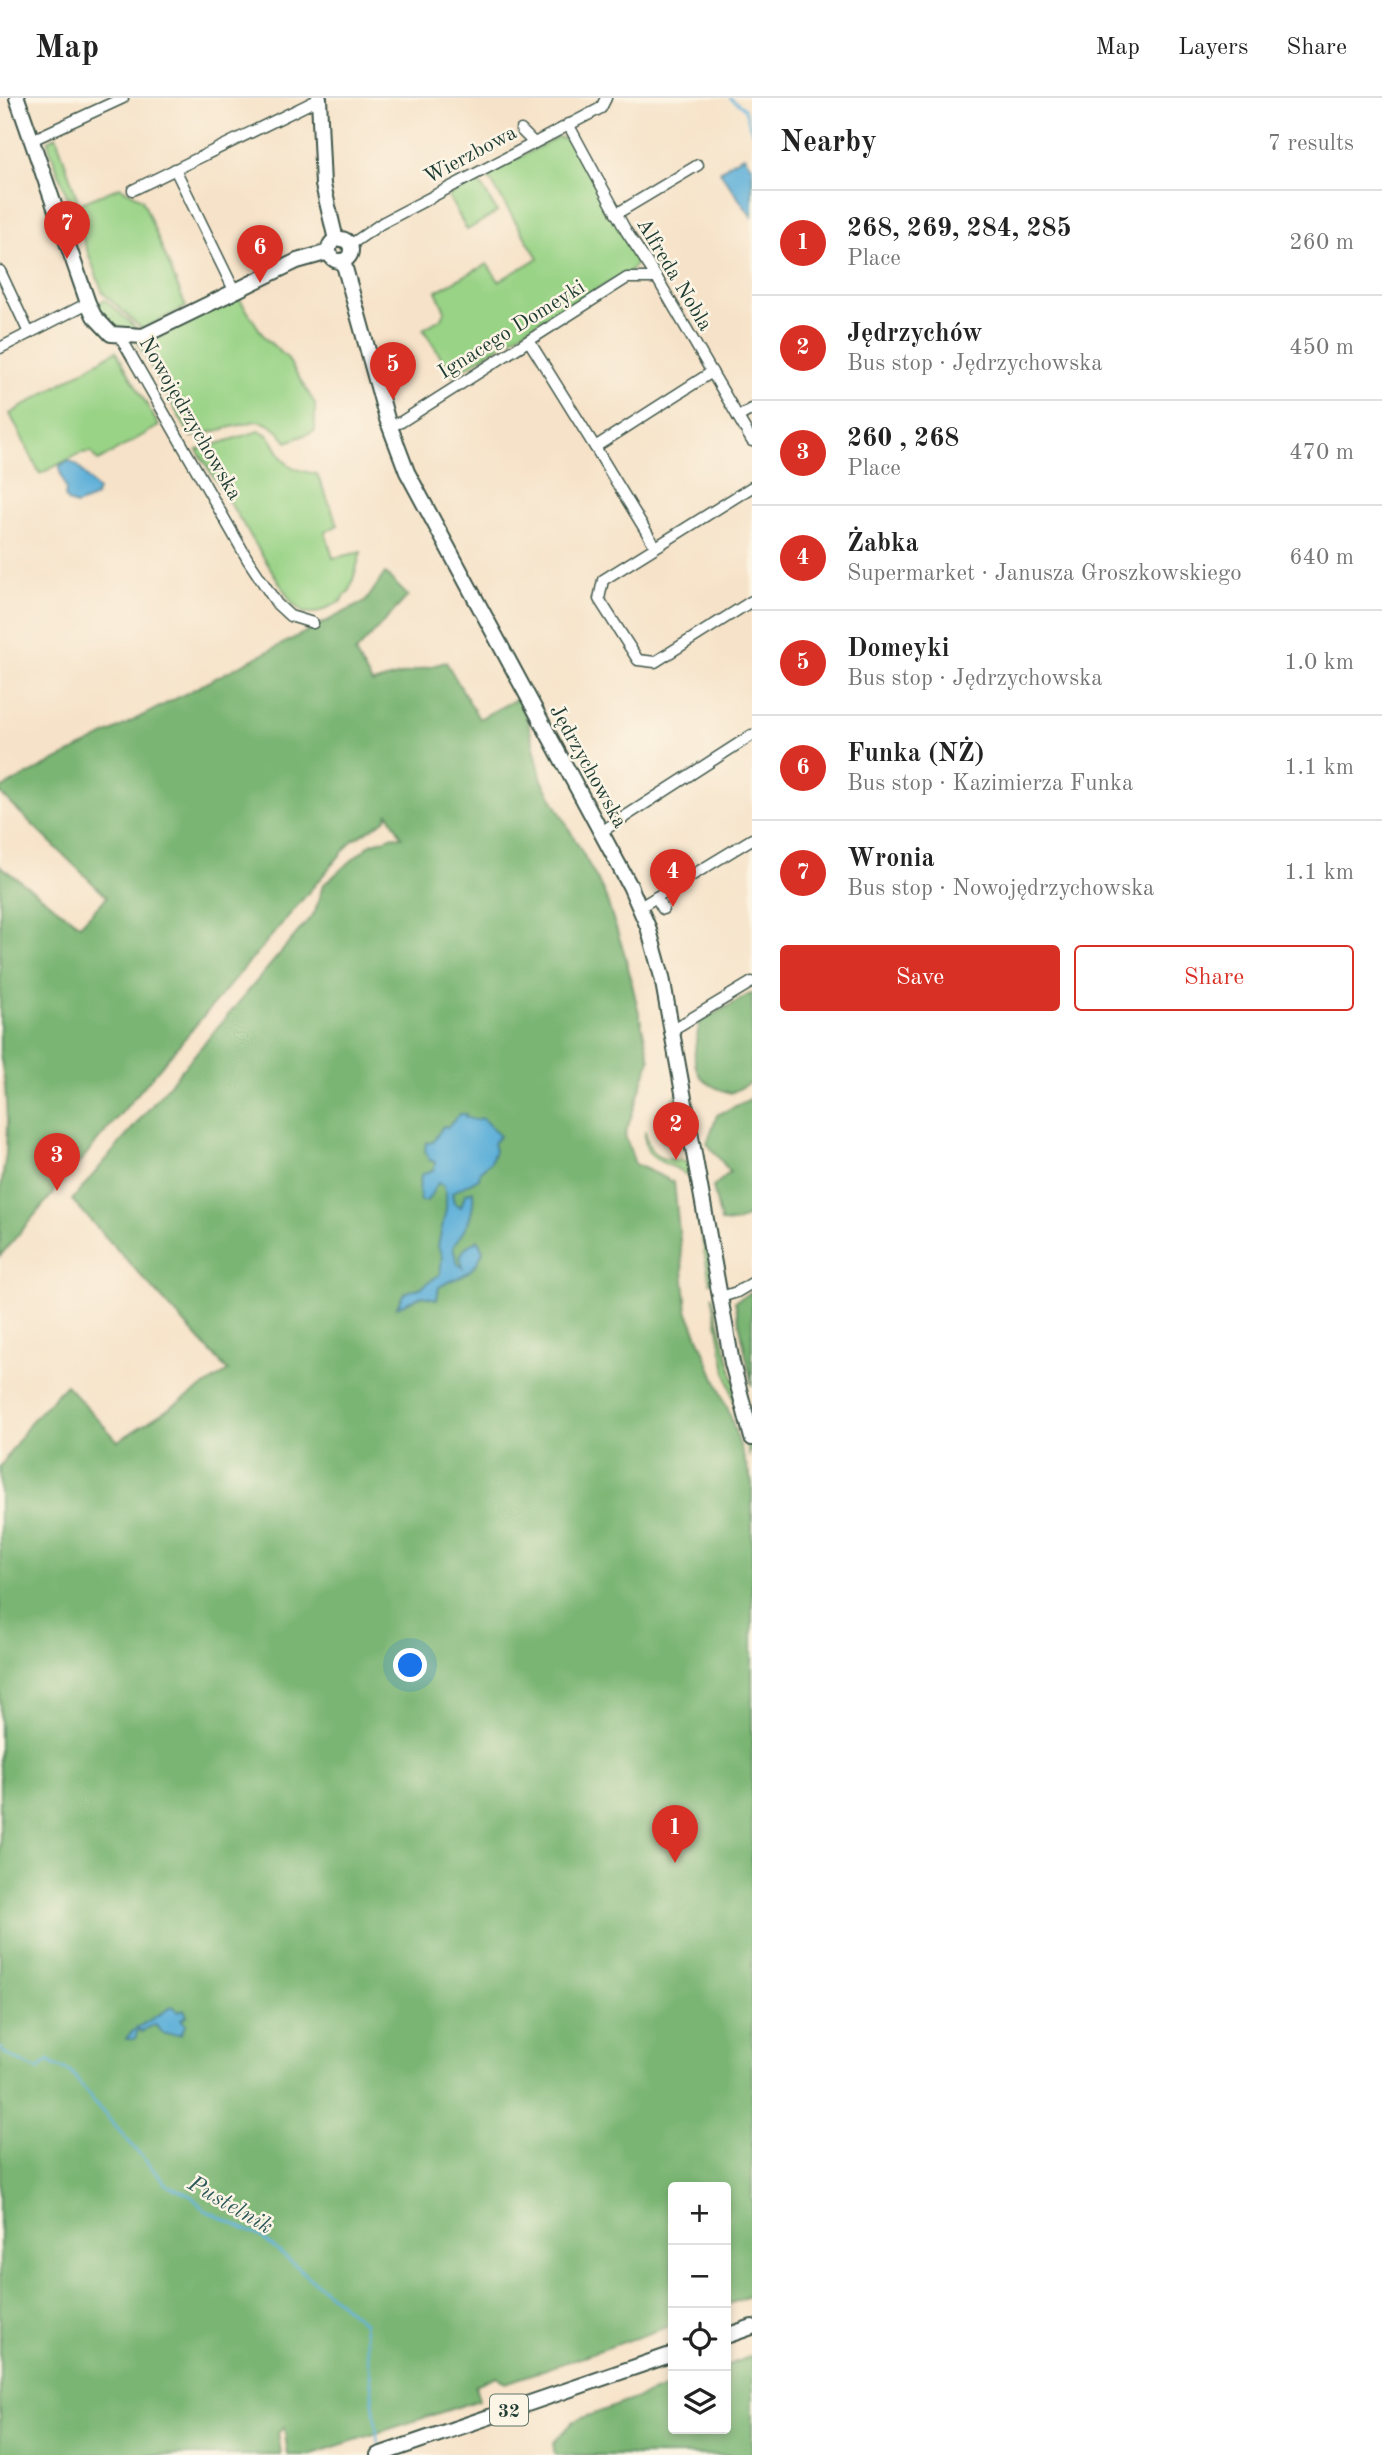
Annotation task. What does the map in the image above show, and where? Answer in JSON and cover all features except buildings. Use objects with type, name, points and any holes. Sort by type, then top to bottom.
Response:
[{"type":"main road","name":"Nowojędrzychowska","points":[[17,98],[88,303],[100,325],[111,334],[120,336]]},
{"type":"main road","points":[[120,336],[143,336],[297,261],[339,246],[323,185],[319,98]]},
{"type":"main road","name":"Jędrzychowska","points":[[339,246],[351,254],[343,261],[390,426],[415,490],[640,907],[657,957],[737,1385],[752,1438]]},
{"type":"main road","points":[[731,2334],[752,2327]]},
{"type":"main road","name":"32","points":[[378,2455],[668,2356]]},
{"type":"street","points":[[32,140],[123,98]]},
{"type":"street","points":[[133,190],[319,98]]},
{"type":"street","name":"Wierzbowa","points":[[339,246],[601,108],[606,98]]},
{"type":"street","name":"Alfreda Nobla","points":[[568,124],[616,214],[657,278],[752,442]]},
{"type":"street","points":[[521,130],[533,142]]},
{"type":"street","points":[[616,214],[698,165]]},
{"type":"street","points":[[175,169],[234,292]]},
{"type":"street","points":[[0,271],[29,333]]},
{"type":"street","name":"Ignacego Domeyki","points":[[390,426],[401,422],[627,278],[657,278]]},
{"type":"street","points":[[0,348],[88,303]]},
{"type":"street","name":"Nowojędrzychowska","points":[[120,336],[248,561],[278,604],[290,616],[313,623]]},
{"type":"street","points":[[529,341],[655,546]]},
{"type":"street","points":[[595,447],[712,372]]},
{"type":"street","points":[[738,417],[752,409]]},
{"type":"street","points":[[752,487],[603,580],[599,600],[638,660],[655,662],[752,601]]},
{"type":"street","points":[[601,832],[752,735]]},
{"type":"street","points":[[640,907],[752,839]]},
{"type":"street","points":[[656,897],[663,909]]},
{"type":"street","points":[[672,1030],[752,982]]},
{"type":"street","points":[[721,1297],[752,1283]]},
{"type":"green space","points":[[56,136],[79,204],[120,187],[142,199],[186,307],[142,329],[103,293],[50,150],[48,141]]},
{"type":"green space","points":[[557,137],[574,144],[639,261],[628,274],[533,325],[453,376],[423,329],[442,318],[445,311],[436,291],[487,264],[499,281],[538,258],[487,175]]},
{"type":"green space","points":[[478,180],[497,212],[467,230],[448,196]]},
{"type":"green space","points":[[237,295],[265,338],[287,358],[315,404],[315,431],[287,442],[274,428],[256,421],[191,437],[138,344]]},
{"type":"green space","points":[[105,300],[137,331],[117,327],[107,321],[97,303]]},
{"type":"green space","points":[[116,351],[159,426],[98,461],[91,452],[81,453],[40,474],[10,414]]},
{"type":"green space","points":[[259,431],[273,441],[281,457],[289,465],[317,474],[338,525],[325,532],[333,558],[361,552],[350,590],[340,602],[316,613],[304,613],[292,603],[197,450]]},
{"type":"green space","points":[[385,573],[408,596],[355,653],[372,683],[446,662],[479,719],[522,696],[542,780],[604,892],[626,958],[650,1060],[625,1135],[635,1164],[674,1182],[687,1310],[729,1412],[752,1483],[752,2295],[731,2303],[731,2182],[668,2182],[668,2327],[506,2383],[497,2376],[475,2385],[479,2400],[309,2455],[288,2455],[284,2427],[278,2433],[281,2455],[0,2455],[0,1467],[33,1419],[66,1385],[118,1441],[228,1371],[72,1200],[315,912],[323,885],[371,844],[394,836],[402,837],[388,813],[385,820],[352,841],[0,1256],[0,1194],[6,1154],[7,1121],[0,1053],[0,866],[80,925],[107,897],[0,793],[0,789],[366,601]]},
{"type":"green space","points":[[752,993],[752,1082],[731,1093],[706,1082],[696,1067],[695,1047],[700,1022]]},
{"type":"green space","points":[[677,1095],[686,1137],[683,1142],[672,1146],[662,1141],[661,1130],[665,1117],[672,1119],[677,1105],[671,1102]]},
{"type":"green space","points":[[752,1098],[752,1214],[735,1223],[721,1222],[713,1187],[730,1172],[707,1143],[717,1115]]},
{"type":"green space","points":[[645,1131],[650,1147],[656,1155],[674,1161],[681,1159],[692,1167],[714,1281],[710,1282],[691,1180],[685,1173],[661,1162],[648,1152]]},
{"type":"green space","points":[[752,1292],[752,1386],[735,1301]]},
{"type":"green space","points":[[712,1295],[751,1448],[749,1455],[726,1372]]},
{"type":"green space","points":[[752,2356],[752,2455],[555,2455],[553,2443],[574,2421],[668,2387],[668,2434],[731,2434],[731,2364]]},
{"type":"water","points":[[744,156],[752,168],[752,217],[720,172]]},
{"type":"water","points":[[69,461],[78,466],[98,491],[94,498],[76,505],[68,502],[60,465]]},
{"type":"water","points":[[460,1114],[466,1114],[465,1117],[475,1120],[482,1118],[500,1136],[493,1143],[495,1151],[490,1163],[480,1171],[479,1178],[452,1193],[454,1203],[461,1207],[465,1194],[473,1191],[473,1207],[469,1221],[453,1247],[457,1263],[463,1267],[460,1256],[466,1247],[478,1239],[483,1251],[470,1270],[439,1287],[437,1299],[422,1296],[397,1307],[404,1293],[422,1287],[440,1274],[442,1257],[438,1246],[446,1209],[446,1193],[443,1185],[438,1183],[427,1201],[421,1201],[421,1175],[434,1169],[435,1162],[429,1160],[425,1151],[426,1143],[433,1142],[443,1126],[447,1127]]},
{"type":"water","points":[[173,2006],[178,2012],[184,2009],[187,2016],[181,2019],[186,2024],[181,2034],[164,2034],[155,2025],[142,2032],[138,2030],[135,2039],[126,2039],[140,2026]]},
{"type":"waterway","points":[[730,98],[744,108],[752,132]]},
{"type":"waterway","name":"Pustelnik","points":[[0,2048],[5,2054],[38,2070],[49,2060],[54,2065],[70,2071],[167,2185],[191,2196],[205,2210],[261,2237],[364,2323],[378,2444]]},
{"type":"place","name":"Wronia","points":[[67,259]]},
{"type":"place","name":"Funka (NŻ)","points":[[260,283]]},
{"type":"place","name":"Domeyki","points":[[393,400]]},
{"type":"place","name":"Żabka","points":[[673,907]]},
{"type":"place","name":"Jędrzychów","points":[[676,1160]]},
{"type":"place","name":"260 , 268","points":[[57,1191]]},
{"type":"place","name":"268, 269, 284, 285","points":[[675,1863]]}]
